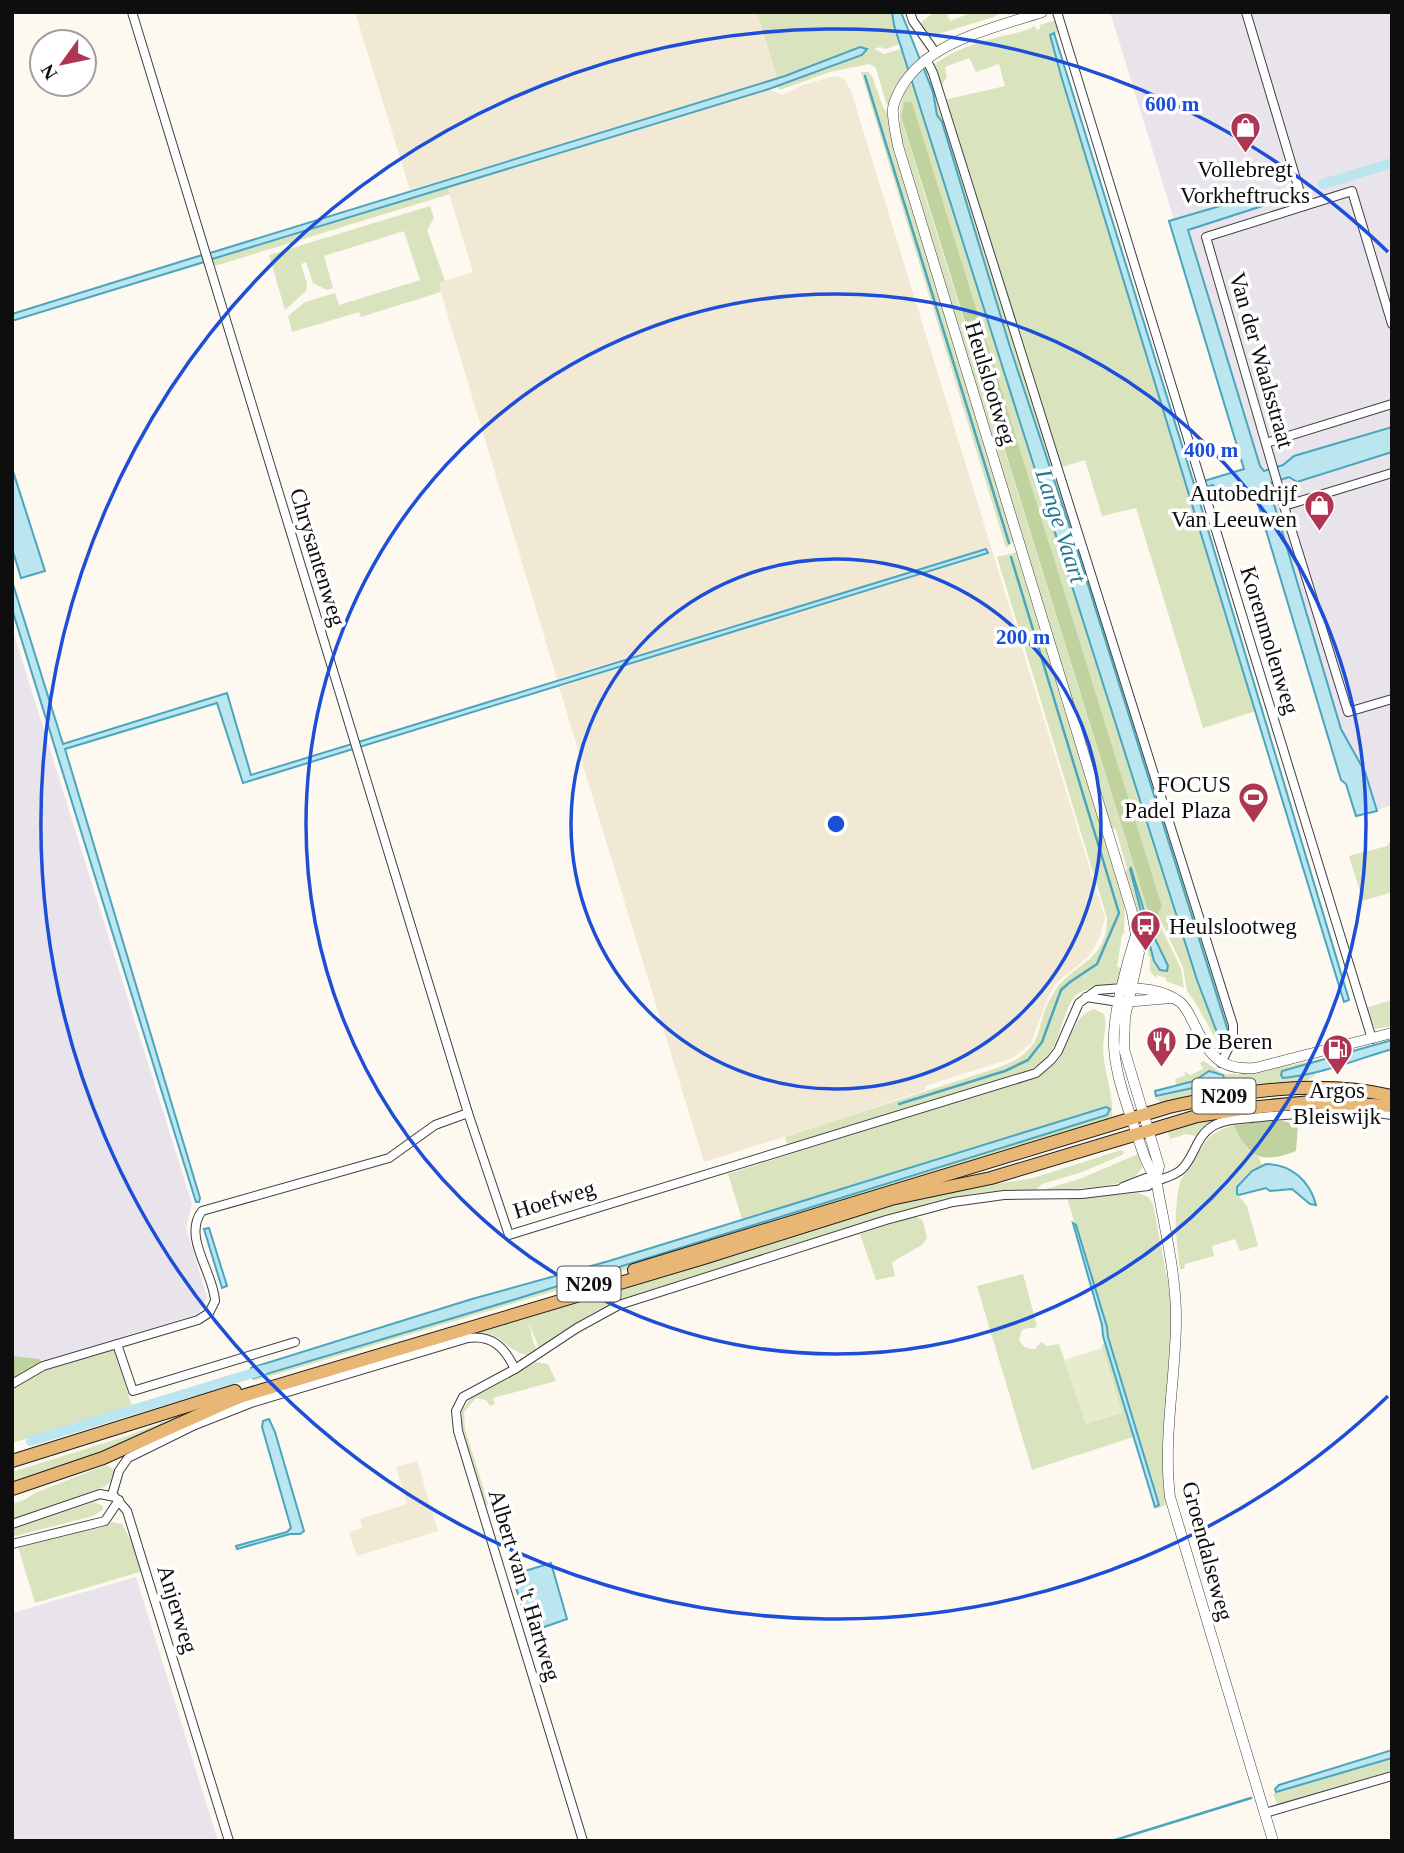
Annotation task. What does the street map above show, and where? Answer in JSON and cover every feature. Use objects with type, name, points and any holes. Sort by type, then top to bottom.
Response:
[{"type":"main road","name":"N209","points":[[12,1461],[310,1367],[1137,1116],[1205,1099],[1307,1088],[1357,1090],[1392,1096]]},
{"type":"main road","name":"N209","points":[[12,1489],[103,1458],[239,1396],[891,1199],[991,1178],[1197,1116],[1311,1102],[1392,1106]]},
{"type":"street","name":"Chrysantenweg","points":[[132,12],[468,1114]]},
{"type":"street","points":[[910,12],[913,21],[935,51],[1042,12]]},
{"type":"street","name":"Korenmolenweg","points":[[1057,12],[1372,1039]]},
{"type":"street","points":[[1246,12],[1304,205],[1352,191],[1391,318]]},
{"type":"street","name":"Heulslootweg","points":[[935,51],[904,83],[893,107],[898,146],[1127,893],[1139,953],[1113,1037],[1117,1069],[1143,1132]]},
{"type":"street","points":[[926,59],[933,73],[1233,1026],[1233,1039],[1221,1063]]},
{"type":"street","name":"Van der Waalsstraat","points":[[1304,205],[1206,237],[1284,506],[1348,712],[1392,699]]},
{"type":"street","points":[[1266,443],[1392,404]]},
{"type":"street","points":[[1284,506],[1392,473]]},
{"type":"street","points":[[1086,998],[1097,990],[1127,988],[1158,991],[1185,1006],[1209,1051],[1221,1063],[1233,1068],[1255,1068],[1392,1033]]},
{"type":"street","points":[[1086,998],[1124,1002],[1172,998]]},
{"type":"street","name":"Hoefweg","points":[[468,1114],[509,1235],[1036,1073],[1058,1051],[1075,1009],[1086,998]]},
{"type":"street","points":[[12,1544],[105,1521],[115,1497],[121,1466],[128,1458],[195,1425],[251,1403],[468,1338],[486,1338],[493,1341],[504,1349],[515,1369],[577,1328],[619,1306],[923,1209],[985,1197],[1082,1194],[1122,1187],[1135,1180],[1156,1179],[1176,1173],[1182,1169],[1204,1132],[1215,1124],[1240,1119],[1320,1112],[1392,1115]]},
{"type":"street","points":[[12,1384],[43,1366],[198,1320],[213,1307],[215,1296],[195,1233],[196,1220],[202,1211],[389,1158],[435,1125],[468,1114]]},
{"type":"street","name":"Groendalseweg","points":[[1143,1132],[1148,1168],[1156,1179],[1177,1321],[1167,1469],[1170,1497],[1273,1841]]},
{"type":"street","points":[[117,1344],[133,1391],[295,1342]]},
{"type":"street","name":"Albert van 't Hartweg","points":[[515,1369],[463,1397],[455,1420],[583,1841]]},
{"type":"street","points":[[12,1524],[100,1494],[115,1497]]},
{"type":"street","name":"Anjerweg","points":[[115,1497],[127,1511],[133,1527],[229,1841]]},
{"type":"street","points":[[1265,1813],[1392,1776]]},
{"type":"shaded area","points":[[355,12],[757,12],[777,78],[410,190]]},
{"type":"shaded area","points":[[1110,12],[1392,12],[1392,805],[1358,816]]},
{"type":"shaded area","points":[[835,76],[844,79],[851,91],[1105,918],[1094,948],[1088,957],[1056,983],[1031,1043],[1013,1058],[925,1086],[925,1090],[840,1119],[704,1162],[559,687],[988,553],[986,549],[557,679],[438,283],[473,272],[447,187],[769,89],[782,95],[803,85]]},
{"type":"shaded area","points":[[12,628],[192,1204],[186,1228],[207,1297],[198,1314],[45,1360],[12,1358]]},
{"type":"shaded area","points":[[417,1461],[438,1531],[357,1556],[349,1532],[362,1528],[360,1519],[407,1504],[396,1467]]},
{"type":"shaded area","points":[[136,1577],[218,1841],[12,1841],[12,1613]]},
{"type":"green space","points":[[757,12],[892,12],[900,44],[886,49],[874,49],[884,54],[901,49],[908,69],[894,88],[889,107],[876,68],[870,64],[830,72],[780,90],[777,86],[830,68],[863,53],[781,82],[777,78]]},
{"type":"green space","points":[[935,12],[952,12],[947,14],[950,21],[973,12],[1001,12],[994,17],[938,34],[926,33],[920,23]]},
{"type":"green space","points":[[1056,20],[1059,32],[1051,35],[1062,79],[1256,711],[1203,728],[1136,508],[1102,516],[1085,460],[1059,468],[944,100],[1005,86],[999,64],[976,72],[969,58],[945,67],[947,77],[940,88],[933,65],[976,43],[1035,26],[1036,30],[1040,29],[1040,25]]},
{"type":"green space","points":[[929,68],[1230,1026],[1230,1038],[1225,1044],[1228,1031],[1073,537],[1010,347],[942,122],[937,115],[924,72]]},
{"type":"green space","points":[[861,72],[868,72],[872,76],[889,116],[1014,541],[1006,548]]},
{"type":"green space","points":[[910,83],[1197,980],[1221,1043],[1218,1043],[1187,991],[1183,967],[1158,915],[1162,906],[912,102],[901,116],[925,196],[1149,914],[1156,916],[1181,969],[1184,988],[1166,981],[1166,978],[1157,975],[1156,978],[1150,971],[1148,946],[1145,946],[1145,937],[1125,873],[1127,869],[1116,830],[1111,827],[906,158],[900,129],[900,110]]},
{"type":"green space","points":[[905,102],[912,102],[1162,906],[1158,915],[1149,914],[901,116]]},
{"type":"green space","points":[[447,187],[450,194],[215,266],[209,260]]},
{"type":"green space","points":[[430,206],[434,218],[427,230],[445,281],[439,283],[441,292],[361,317],[359,312],[292,332],[288,316],[305,302],[335,293],[339,305],[420,280],[404,231],[324,256],[333,288],[327,290],[313,283],[306,262],[301,264],[307,284],[306,291],[285,310],[269,255]]},
{"type":"green space","points":[[1018,552],[1125,904],[1124,934],[1117,967],[1123,968],[1121,978],[1116,983],[1086,990],[1074,997],[1050,1053],[1031,1070],[788,1147],[785,1137],[1000,1067],[1027,1052],[1038,1035],[1043,1015],[1055,991],[1095,953],[1106,933],[1107,918],[997,557]]},
{"type":"green space","points":[[1392,838],[1392,892],[1363,901],[1349,856],[1387,846]]},
{"type":"green space","points":[[1392,1000],[1392,1026],[1375,1029],[1365,1008]]},
{"type":"green space","points":[[1094,1009],[1104,1014],[1105,1018],[1103,1057],[1112,1107],[1109,1120],[254,1381],[253,1378],[949,1165],[1106,1107],[742,1219],[728,1174],[1037,1076],[1059,1059],[1076,1023]]},
{"type":"green space","points":[[1329,1058],[1284,1078],[1317,1074],[1303,1083],[1225,1089],[1161,1103],[1155,1098],[1224,1081],[1223,1075],[1209,1071],[1194,1081],[1176,1085],[1175,1079],[1185,1076],[1184,1071],[1190,1075],[1203,1069],[1200,1063],[1204,1061],[1223,1074],[1241,1074]]},
{"type":"green space","points":[[1212,1119],[1213,1122],[1195,1136],[1186,1134],[1170,1139],[1168,1132],[1174,1128]]},
{"type":"green space","points":[[1283,1121],[1298,1125],[1296,1151],[1274,1157],[1258,1156],[1251,1152],[1234,1125]]},
{"type":"green space","points":[[1234,1125],[1247,1149],[1259,1157],[1262,1166],[1252,1171],[1237,1187],[1237,1194],[1247,1206],[1258,1246],[1240,1251],[1235,1239],[1212,1246],[1214,1256],[1185,1264],[1184,1269],[1180,1269],[1176,1215],[1180,1182],[1210,1137]]},
{"type":"green space","points":[[1121,1150],[1124,1152],[1122,1155],[1082,1172],[1042,1184],[1036,1190],[977,1193],[936,1201],[640,1293],[596,1311],[539,1348],[528,1321],[537,1349],[527,1355],[488,1334],[467,1334],[921,1196],[1033,1178]]},
{"type":"green space","points":[[1138,1154],[1143,1165],[1137,1175],[1120,1183],[1043,1190],[1082,1178]]},
{"type":"green space","points":[[1139,1193],[1148,1197],[1153,1204],[1170,1294],[1172,1337],[1163,1457],[1167,1504],[1157,1509],[1156,1506],[1159,1505],[1067,1198]]},
{"type":"green space","points":[[916,1216],[923,1221],[927,1238],[922,1245],[892,1262],[895,1276],[876,1280],[860,1234]]},
{"type":"green space","points":[[1023,1274],[1037,1326],[1022,1330],[1019,1339],[1022,1344],[1035,1349],[1041,1342],[1047,1346],[1059,1344],[1086,1423],[1122,1413],[1102,1348],[1104,1340],[1133,1437],[1032,1470],[977,1286]]},
{"type":"green space","points":[[1102,1348],[1122,1413],[1086,1424],[1064,1360]]},
{"type":"green space","points":[[114,1349],[132,1406],[12,1443],[12,1389],[41,1372]]},
{"type":"green space","points":[[12,1356],[40,1359],[42,1363],[12,1380]]},
{"type":"green space","points":[[536,1362],[548,1364],[556,1381],[493,1398],[495,1404],[490,1406],[486,1400],[476,1398],[464,1412],[465,1429],[489,1506],[484,1504],[461,1424],[462,1410],[475,1393]]},
{"type":"green space","points":[[214,1402],[68,1466],[12,1485],[12,1472],[127,1436]]},
{"type":"green space","points":[[106,1465],[115,1470],[110,1482],[104,1487],[12,1519],[12,1504]]},
{"type":"green space","points":[[94,1502],[103,1506],[103,1510],[93,1516],[12,1537],[12,1529]]},
{"type":"green space","points":[[112,1522],[122,1524],[130,1539],[132,1538],[143,1571],[35,1603],[18,1547],[100,1528]]},
{"type":"green space","points":[[1392,1758],[1392,1772],[1288,1804],[1277,1804],[1273,1794],[1276,1792]]},
{"type":"water","name":"Lange Vaart","points":[[892,12],[901,12],[933,92],[937,115],[942,122],[1010,347],[1073,537],[1228,1031],[1224,1044],[1221,1043],[1197,980]]},
{"type":"water","points":[[1054,33],[1194,484],[1244,469],[1169,221],[1278,189],[1281,200],[1188,230],[1260,466],[1264,471],[1283,465],[1294,456],[1392,427],[1392,452],[1297,482],[1289,477],[1268,484],[1341,729],[1365,772],[1377,811],[1356,816],[1346,784],[1341,780],[1256,497],[1250,492],[1224,502],[1218,498],[1213,485],[1196,490],[1349,1000],[1344,1002],[1062,79],[1050,35]]},
{"type":"water","points":[[860,47],[867,49],[862,55],[769,89],[209,260],[207,254],[785,76]]},
{"type":"water","points":[[202,255],[204,262],[12,321],[12,314]]},
{"type":"water","points":[[12,468],[45,571],[21,578],[12,548]]},
{"type":"water","points":[[986,549],[988,553],[243,783],[217,703],[65,749],[200,1198],[199,1202],[196,1202],[12,609],[12,581],[63,744],[227,693],[251,775]]},
{"type":"water","points":[[1131,868],[1148,924],[1168,966],[1167,971],[1160,970],[1154,961]]},
{"type":"water","points":[[1392,1040],[1392,1049],[1352,1062],[1297,1076],[1283,1078],[1281,1075],[1282,1071]]},
{"type":"water","points":[[1209,1071],[1223,1075],[1225,1081],[1156,1096],[1155,1091],[1194,1081]]},
{"type":"water","points":[[1106,1107],[1110,1109],[1107,1115],[253,1378],[251,1368],[472,1299],[609,1261]]},
{"type":"water","points":[[1266,1164],[1284,1167],[1298,1176],[1309,1188],[1316,1205],[1310,1204],[1292,1189],[1270,1191],[1266,1188],[1237,1194],[1237,1187],[1252,1171]]},
{"type":"water","points":[[1073,1223],[1076,1225],[1159,1505],[1155,1507],[1103,1336]]},
{"type":"water","points":[[209,1228],[227,1286],[222,1288],[204,1229]]},
{"type":"water","points":[[269,1419],[304,1531],[237,1549],[236,1546],[287,1532],[291,1528],[262,1427],[263,1421]]},
{"type":"water","points":[[551,1563],[567,1619],[530,1632],[512,1575]]},
{"type":"water","points":[[1392,1750],[1392,1758],[1276,1792],[1275,1789],[1279,1785]]},
{"type":"waterway","points":[[865,76],[1009,543]]},
{"type":"waterway","points":[[1323,184],[1392,163]]},
{"type":"waterway","points":[[899,1104],[1005,1071],[1028,1060],[1042,1042],[1061,990],[1097,964],[1119,913],[1011,557]]},
{"type":"waterway","points":[[31,1441],[263,1370]]},
{"type":"waterway","points":[[1112,1841],[1251,1798]]},
{"type":"place","name":"Vollebregt Vorkheftrucks","points":[[1245,155]]},
{"type":"place","name":"Autobedrijf Van Leeuwen","points":[[1320,533]]},
{"type":"place","name":"FOCUS Padel Plaza","points":[[1254,824]]},
{"type":"place","name":"Heulslootweg","points":[[1146,953]]},
{"type":"place","name":"De Beren","points":[[1162,1068]]},
{"type":"place","name":"Argos Bleiswijk","points":[[1337,1076]]}]
